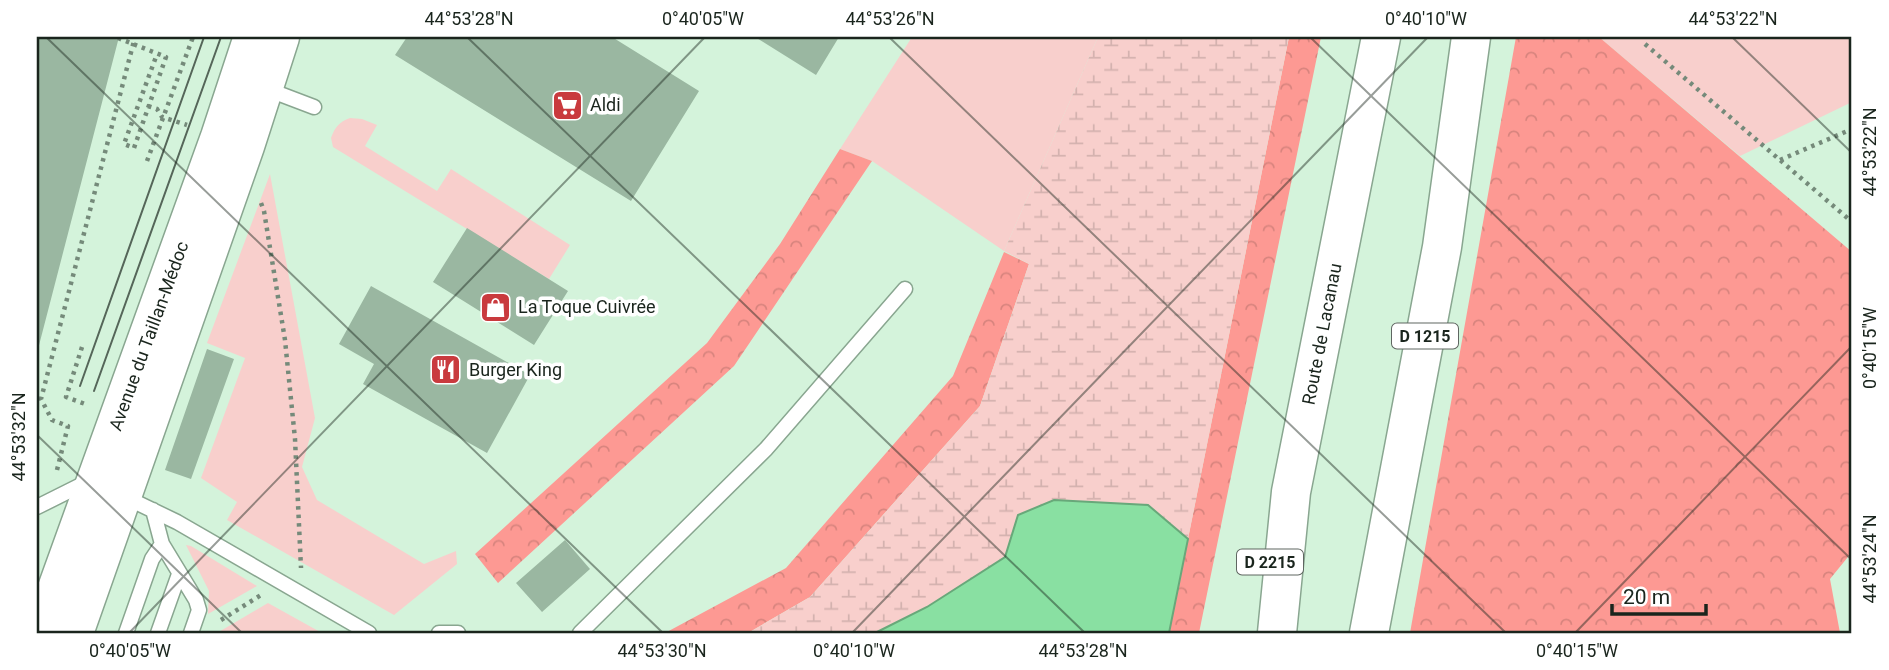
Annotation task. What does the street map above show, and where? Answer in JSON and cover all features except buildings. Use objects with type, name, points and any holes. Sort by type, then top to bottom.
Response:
[{"type":"main road","name":"Avenue du Taillan-Médoc","points":[[253,37],[253,84]]},
{"type":"main road","name":"Avenue du Taillan-Médoc","points":[[75,633],[109,496],[253,84],[280,37]]},
{"type":"main road","name":"Route de Lacanau","points":[[1277,633],[1291,492],[1381,37]]},
{"type":"main road","name":"D 1215","points":[[1369,633],[1442,247],[1471,37]]},
{"type":"main road","name":"D 2215","points":[[1250,633],[1291,492]]},
{"type":"main road","name":"Avenue du Taillan-Médoc","points":[[41,633],[109,496]]},
{"type":"lane","points":[[253,84],[314,107]]},
{"type":"lane","points":[[580,633],[766,449],[905,289]]},
{"type":"lane","points":[[109,496],[162,544],[196,600],[199,610],[191,633]]},
{"type":"lane","points":[[37,507],[109,496],[369,633]]},
{"type":"lane","points":[[125,633],[152,559],[162,544]]},
{"type":"lane","points":[[158,633],[179,574]]},
{"type":"lane","points":[[439,633],[458,633]]},
{"type":"path","points":[[118,37],[166,57],[134,148],[124,144],[157,54]]},
{"type":"path","points":[[109,496],[57,471],[68,426],[52,420],[41,399],[135,46],[135,37]]},
{"type":"path","points":[[147,161],[193,37]]},
{"type":"path","points":[[1645,44],[1852,222]]},
{"type":"path","points":[[148,106],[157,109],[162,117]]},
{"type":"path","points":[[1780,160],[1852,129]]},
{"type":"path","points":[[258,197],[264,211],[285,340],[295,439],[301,568]]},
{"type":"path","points":[[66,397],[82,347]]},
{"type":"green space","points":[[912,37],[1098,37],[1004,251],[872,161],[840,149]]},
{"type":"green space","points":[[1098,37],[1289,37],[1188,539],[1148,505],[1018,515],[1005,557],[927,607],[875,633],[748,633],[810,597],[980,406],[1029,264],[1004,251]]},
{"type":"green space","points":[[1289,37],[1321,37],[1199,633],[1169,633]]},
{"type":"green space","points":[[1516,37],[1599,37],[1852,252],[1852,552],[1830,579],[1840,633],[1410,633]]},
{"type":"green space","points":[[1599,37],[1852,37],[1852,102],[1740,156]]},
{"type":"green space","points":[[350,118],[377,125],[365,146],[437,191],[451,169],[570,245],[549,279],[333,147],[331,138],[334,131],[340,123]]},
{"type":"green space","points":[[840,149],[872,161],[734,366],[498,583],[475,554],[707,343],[780,244]]},
{"type":"green space","points":[[270,174],[315,418],[302,467],[317,500],[424,564],[456,551],[457,564],[394,615],[227,520],[237,502],[201,478],[245,358],[207,343]]},
{"type":"green space","points":[[1004,252],[1029,264],[980,406],[810,597],[748,633],[665,633],[786,568],[953,376]]},
{"type":"green space","points":[[186,545],[257,586],[208,614],[209,591]]},
{"type":"green space","points":[[268,603],[322,633],[217,633]]},
{"type":"shaded area","points":[[1054,500],[1148,505],[1188,539],[1169,633],[875,633],[927,607],[1005,557],[1018,515]]},
{"type":"tram line","points":[[80,386],[204,37]]},
{"type":"tram line","points":[[94,391],[221,37]]},
{"type":"place","name":"Aldi","points":[[567,105]]},
{"type":"place","name":"La Toque Cuivrée","points":[[495,307]]},
{"type":"place","name":"Burger King","points":[[446,370]]}]
